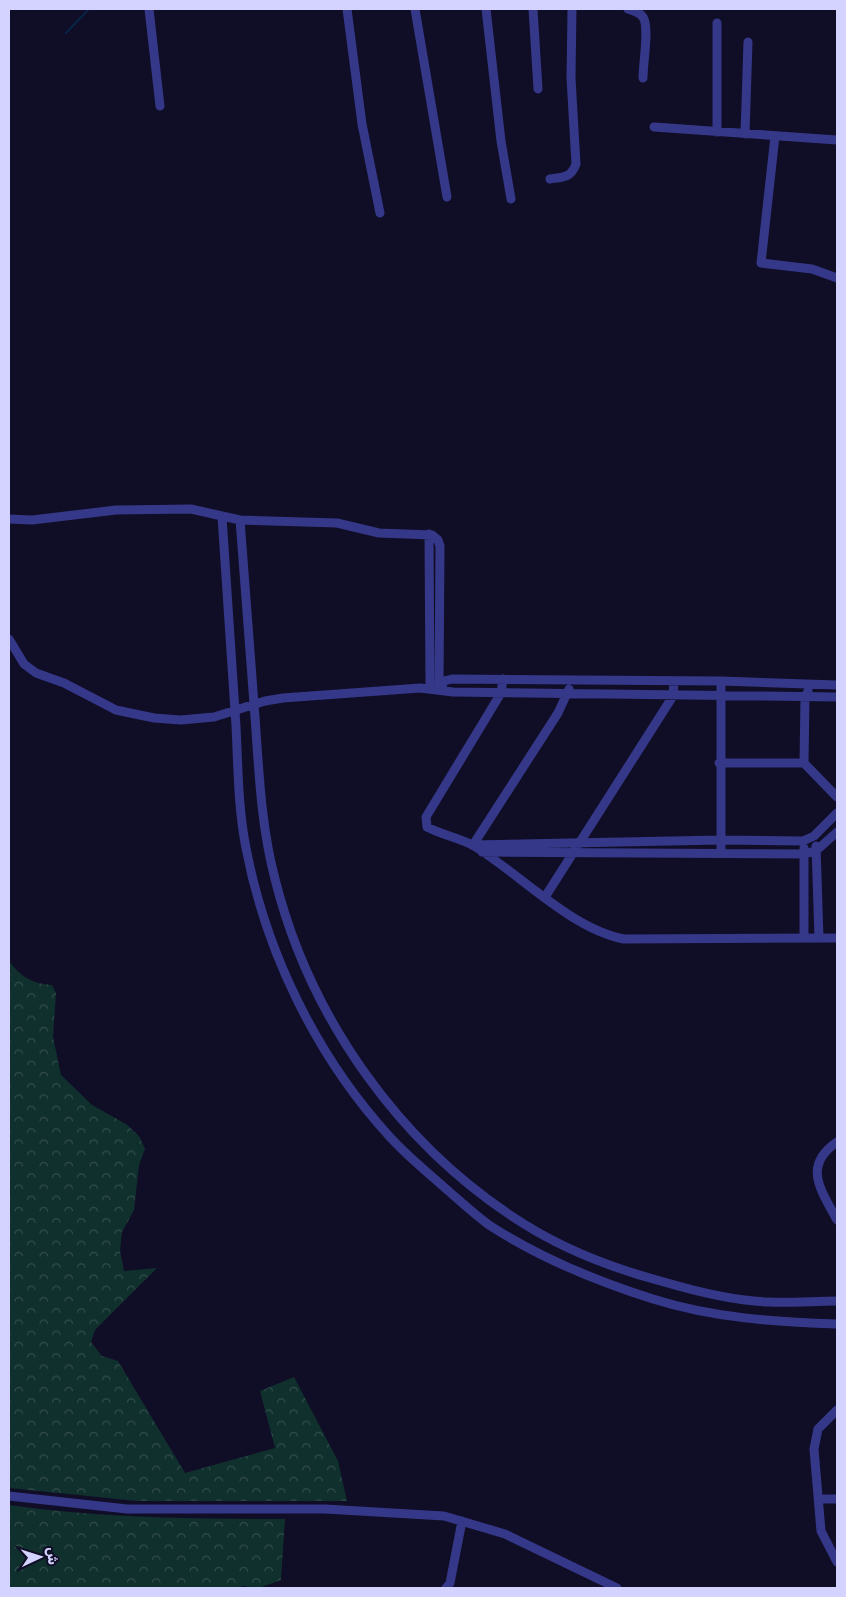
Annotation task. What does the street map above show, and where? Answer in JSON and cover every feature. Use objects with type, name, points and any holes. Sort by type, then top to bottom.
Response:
[{"type":"street","points":[[149,9],[160,106]]},
{"type":"street","points":[[347,9],[362,124],[380,213]]},
{"type":"street","points":[[416,9],[447,197]]},
{"type":"street","points":[[486,9],[501,141],[511,199]]},
{"type":"street","points":[[533,9],[538,89]]},
{"type":"street","points":[[550,179],[568,176],[573,172],[576,164],[571,78],[572,9]]},
{"type":"street","points":[[628,9],[638,12],[643,18],[645,26],[643,78]]},
{"type":"street","points":[[717,23],[717,132]]},
{"type":"street","points":[[745,134],[748,42]]},
{"type":"street","points":[[654,127],[837,140]]},
{"type":"street","points":[[775,136],[761,263],[812,268],[837,278]]},
{"type":"street","points":[[9,519],[32,520],[91,512],[168,508],[196,510],[240,520],[337,523],[379,533],[429,534],[437,538],[439,543],[437,689]]},
{"type":"street","points":[[222,517],[246,846],[256,891],[272,939],[296,997],[323,1047],[389,1136],[419,1165],[487,1223],[530,1249],[587,1276],[655,1300],[709,1312],[785,1322],[837,1324]]},
{"type":"street","points":[[240,520],[262,820],[288,926],[310,978],[359,1065],[394,1110],[436,1156],[481,1193],[524,1224],[570,1249],[622,1271],[721,1296],[768,1302],[837,1301]]},
{"type":"street","points":[[429,534],[430,619],[437,689]]},
{"type":"street","points":[[430,619],[439,620]]},
{"type":"street","points":[[9,639],[21,660],[31,670],[71,686],[116,710],[141,716],[180,720],[214,717],[274,699],[437,689],[453,692],[501,693],[837,697]]},
{"type":"street","points":[[437,689],[449,679],[721,681],[837,685]]},
{"type":"street","points":[[503,679],[501,693],[426,817],[427,827],[478,847],[545,897],[594,930],[624,939],[837,938]]},
{"type":"street","points":[[478,847],[569,694],[570,680]]},
{"type":"street","points":[[545,897],[673,696],[674,681]]},
{"type":"street","points":[[721,681],[719,763],[721,853]]},
{"type":"street","points":[[812,685],[805,697],[804,763],[837,797]]},
{"type":"street","points":[[719,763],[804,763]]},
{"type":"street","points":[[478,847],[721,840],[803,841],[814,836],[837,813]]},
{"type":"street","points":[[478,847],[574,852],[805,854],[817,850],[837,832]]},
{"type":"street","points":[[814,836],[817,850],[819,938]]},
{"type":"street","points":[[803,841],[805,854],[804,938]]},
{"type":"street","points":[[837,1142],[824,1151],[816,1166],[821,1189],[837,1220]]},
{"type":"street","points":[[837,1410],[818,1429],[814,1449],[821,1531],[837,1562]]},
{"type":"street","points":[[9,1496],[127,1509],[324,1509],[444,1516],[505,1534],[617,1588]]},
{"type":"street","points":[[818,1499],[837,1499]]},
{"type":"street","points":[[446,1588],[450,1583],[462,1521]]},
{"type":"green space","points":[[9,961],[27,978],[38,983],[52,985],[56,993],[53,1037],[61,1075],[92,1105],[126,1124],[139,1136],[145,1149],[139,1165],[134,1210],[122,1232],[120,1251],[124,1271],[157,1268],[95,1330],[91,1342],[102,1356],[118,1361],[185,1473],[275,1448],[260,1391],[294,1377],[338,1461],[347,1501],[137,1501],[9,1488]]},
{"type":"green space","points":[[9,1505],[112,1515],[285,1519],[281,1580],[259,1588],[243,1586],[239,1588],[9,1588]]},
{"type":"waterway","points":[[66,33],[89,9]]}]
